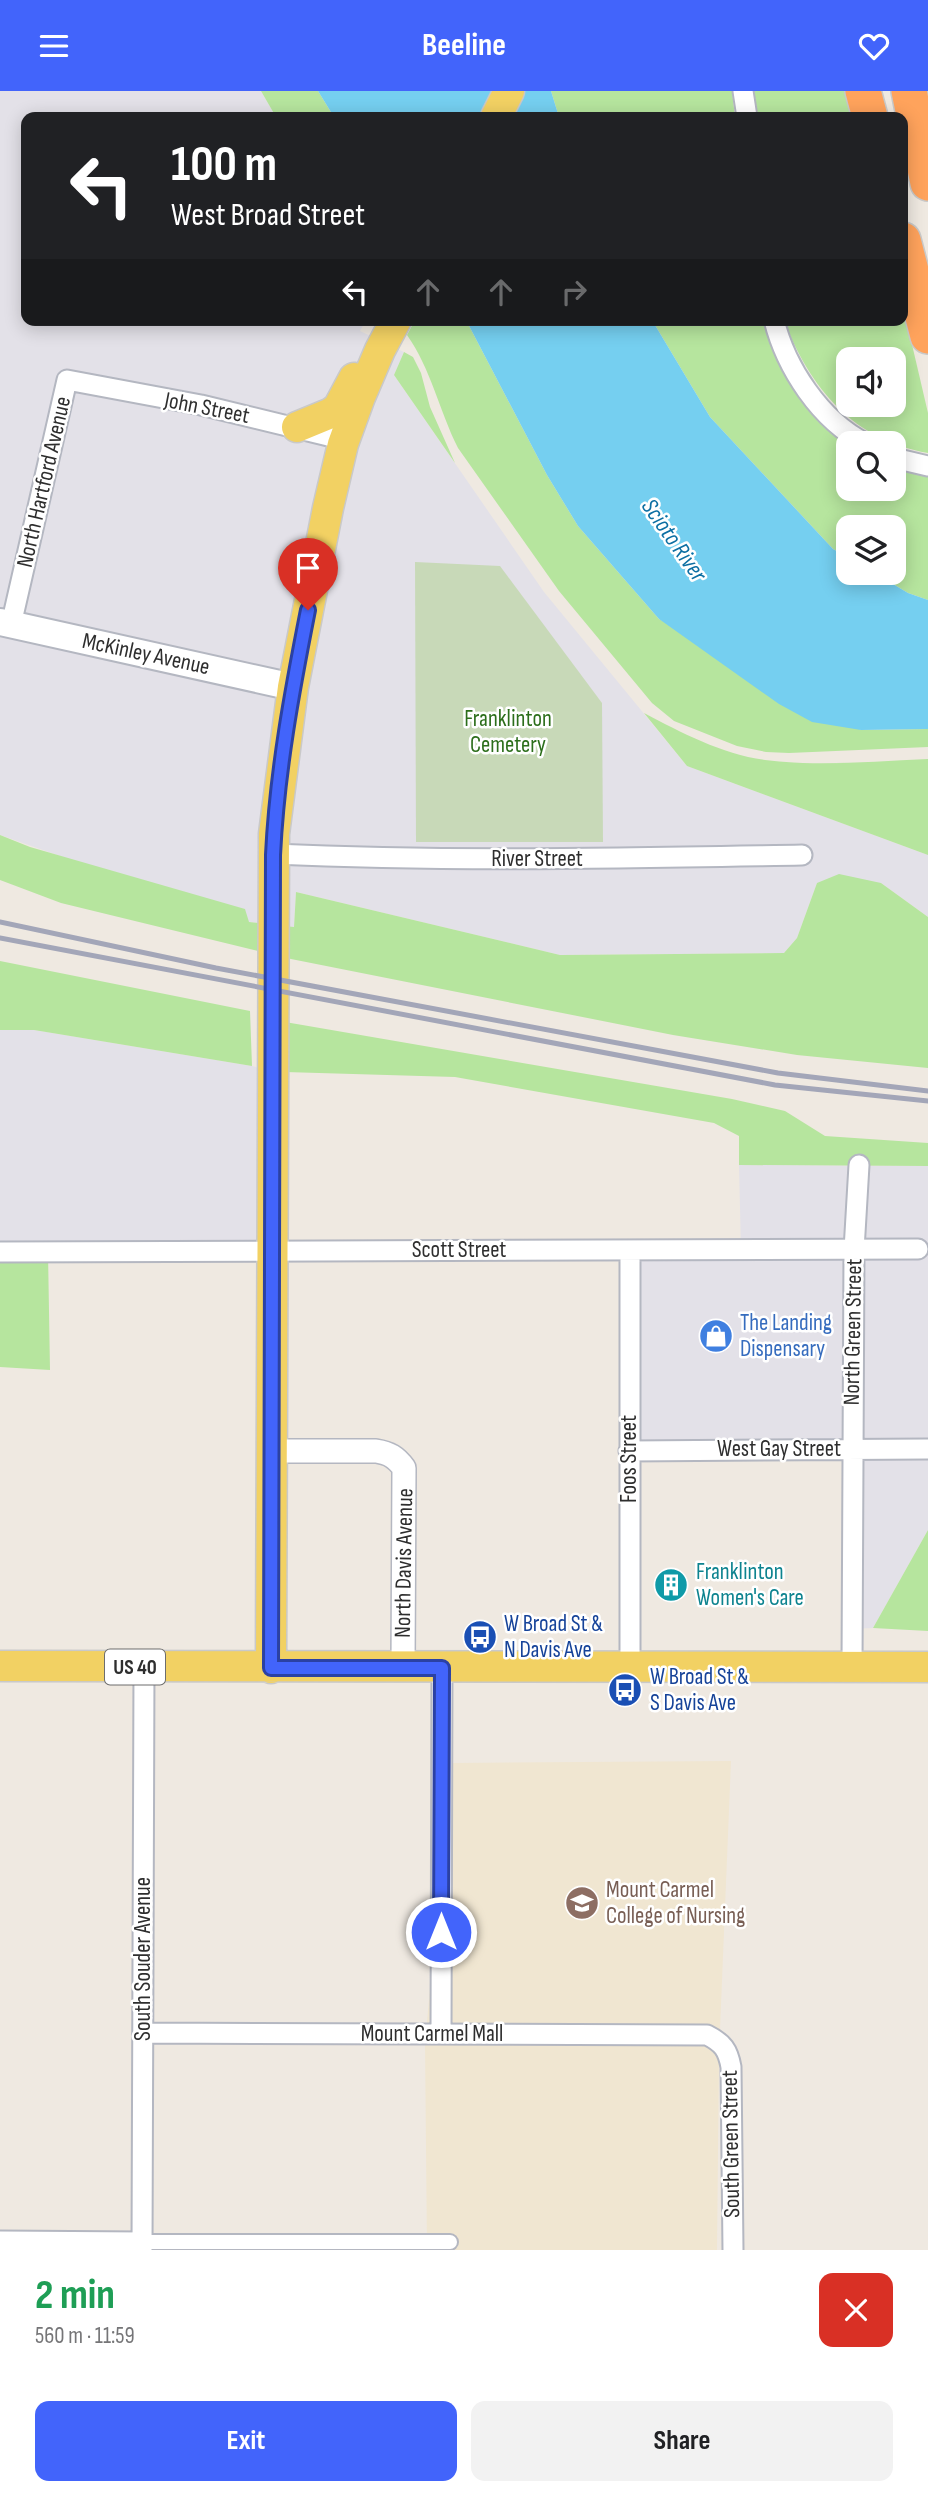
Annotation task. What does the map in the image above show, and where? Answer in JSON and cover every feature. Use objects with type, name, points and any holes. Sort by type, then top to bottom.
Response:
[{"type":"highway","points":[[863,91],[869,112]]},
{"type":"highway","points":[[909,91],[928,183]]},
{"type":"highway","points":[[908,259],[928,336]]},
{"type":"main road","points":[[498,112],[509,91]]},
{"type":"main road","points":[[271,1668],[273,855],[276,812],[293,687],[328,508],[345,440],[374,363],[393,326]]},
{"type":"main road","points":[[298,427],[338,408],[352,379],[374,363]]},
{"type":"main road","name":"McKinley Avenue","points":[[6,623],[293,687]]},
{"type":"main road","name":"US 40","points":[[0,1666],[928,1667]]},
{"type":"street","points":[[743,91],[746,112]]},
{"type":"street","points":[[776,326],[788,359],[807,391],[830,416],[849,431]]},
{"type":"street","name":"John Street","points":[[67,380],[201,405],[345,440]]},
{"type":"street","name":"North Hartford Avenue","points":[[6,623],[67,380]]},
{"type":"street","points":[[906,461],[928,466]]},
{"type":"street","name":"River Street","points":[[273,855],[370,859],[604,859],[802,855]]},
{"type":"street","name":"North Green Street","points":[[852,1667],[854,1250],[859,1165]]},
{"type":"street","name":"Scott Street","points":[[0,1252],[918,1249]]},
{"type":"street","name":"Foos Street","points":[[630,1250],[630,1668]]},
{"type":"street","name":"West Gay Street","points":[[629,1451],[928,1449]]},
{"type":"street","name":"North Davis Avenue","points":[[271,1451],[376,1451],[397,1459],[404,1468],[402,1668]]},
{"type":"street","name":"South Souder Avenue","points":[[142,2246],[144,1667]]},
{"type":"street","points":[[441,2034],[442,1668]]},
{"type":"street","name":"Mount Carmel Mall","points":[[143,2033],[708,2035],[720,2041]]},
{"type":"street","name":"South Green Street","points":[[720,2041],[729,2053],[731,2067],[733,2250]]},
{"type":"street","points":[[0,2241],[142,2246],[450,2242]]},
{"type":"shaded area","points":[[0,91],[261,91],[273,112],[21,112],[21,326],[363,326],[360,331],[404,352],[394,375],[544,592],[687,766],[928,855],[928,917],[881,883],[817,883],[797,938],[784,953],[560,955],[296,892],[294,927],[249,922],[0,835]]},
{"type":"shaded area","points":[[0,1030],[34,1030],[272,1071],[271,1251],[0,1252]]},
{"type":"shaded area","points":[[739,1165],[928,1166],[928,1530],[873,1628],[852,1629],[851,1449],[629,1451],[630,1250],[741,1250]]},
{"type":"shaded area","name":"Mount Carmel College of Nursing","points":[[731,1761],[719,2054],[717,2250],[427,2250],[425,2043],[451,1763]]},
{"type":"green space","points":[[261,91],[318,91],[331,112],[273,112]]},
{"type":"green space","points":[[551,91],[732,91],[734,112],[557,112]]},
{"type":"green space","points":[[754,91],[847,91],[853,112],[757,112]]},
{"type":"green space","points":[[412,326],[469,326],[547,475],[578,526],[659,619],[861,730],[928,729],[928,747],[766,752],[737,746],[674,721],[652,703],[559,591],[458,448],[429,376],[407,335]]},
{"type":"green space","points":[[656,326],[765,326],[775,356],[794,390],[836,434],[836,501],[906,501],[906,471],[928,477],[928,600],[895,585],[906,585],[906,515],[836,515],[836,551],[710,417]]},
{"type":"green space","points":[[787,326],[908,326],[928,413],[928,453],[906,447],[906,431],[870,431],[850,417],[906,417],[906,347],[836,347],[836,405],[807,368]]},
{"type":"green space","points":[[404,352],[413,357],[421,373],[430,407],[455,463],[394,375]]},
{"type":"green space","name":"Franklinton Cemetery","points":[[415,562],[500,566],[602,703],[603,842],[416,842]]},
{"type":"green space","points":[[644,713],[718,748],[765,760],[826,763],[928,759],[928,855],[687,766]]},
{"type":"green space","points":[[0,835],[30,847],[245,909],[249,922],[294,927],[296,892],[560,955],[784,953],[797,938],[817,883],[839,874],[881,883],[928,917],[928,1068],[797,1055],[673,1035],[291,959],[61,903],[0,880]]},
{"type":"green space","points":[[0,961],[250,1011],[252,1066],[34,1030],[0,1030]]},
{"type":"green space","points":[[285,1022],[732,1099],[785,1111],[825,1136],[928,1143],[928,1166],[739,1165],[739,1136],[714,1123],[455,1077],[285,1072]]},
{"type":"green space","points":[[0,1252],[48,1252],[50,1370],[0,1367]]},
{"type":"green space","points":[[928,1530],[928,1631],[873,1628]]},
{"type":"water","points":[[318,91],[551,91],[557,112],[331,112]]},
{"type":"water","name":"Scioto River","points":[[469,326],[656,326],[710,417],[836,551],[836,585],[895,585],[928,600],[928,729],[861,730],[812,722],[779,704],[659,619],[578,526],[547,475]]},
{"type":"railway","points":[[0,922],[216,968],[778,1073],[928,1091]]},
{"type":"railway","points":[[0,938],[775,1085],[928,1101]]},
{"type":"place","name":"The Landing Dispensary","points":[[716,1336]]},
{"type":"place","name":"Franklinton Women's Care","points":[[671,1585]]},
{"type":"place","name":"W Broad St & N Davis Ave","points":[[480,1637]]},
{"type":"place","name":"W Broad St & S Davis Ave","points":[[625,1690]]},
{"type":"place","name":"Mount Carmel College of Nursing","points":[[582,1903]]},
{"type":"route","points":[[308,610],[293,687],[276,812],[273,855],[271,1668],[442,1668],[441,1932]]}]
